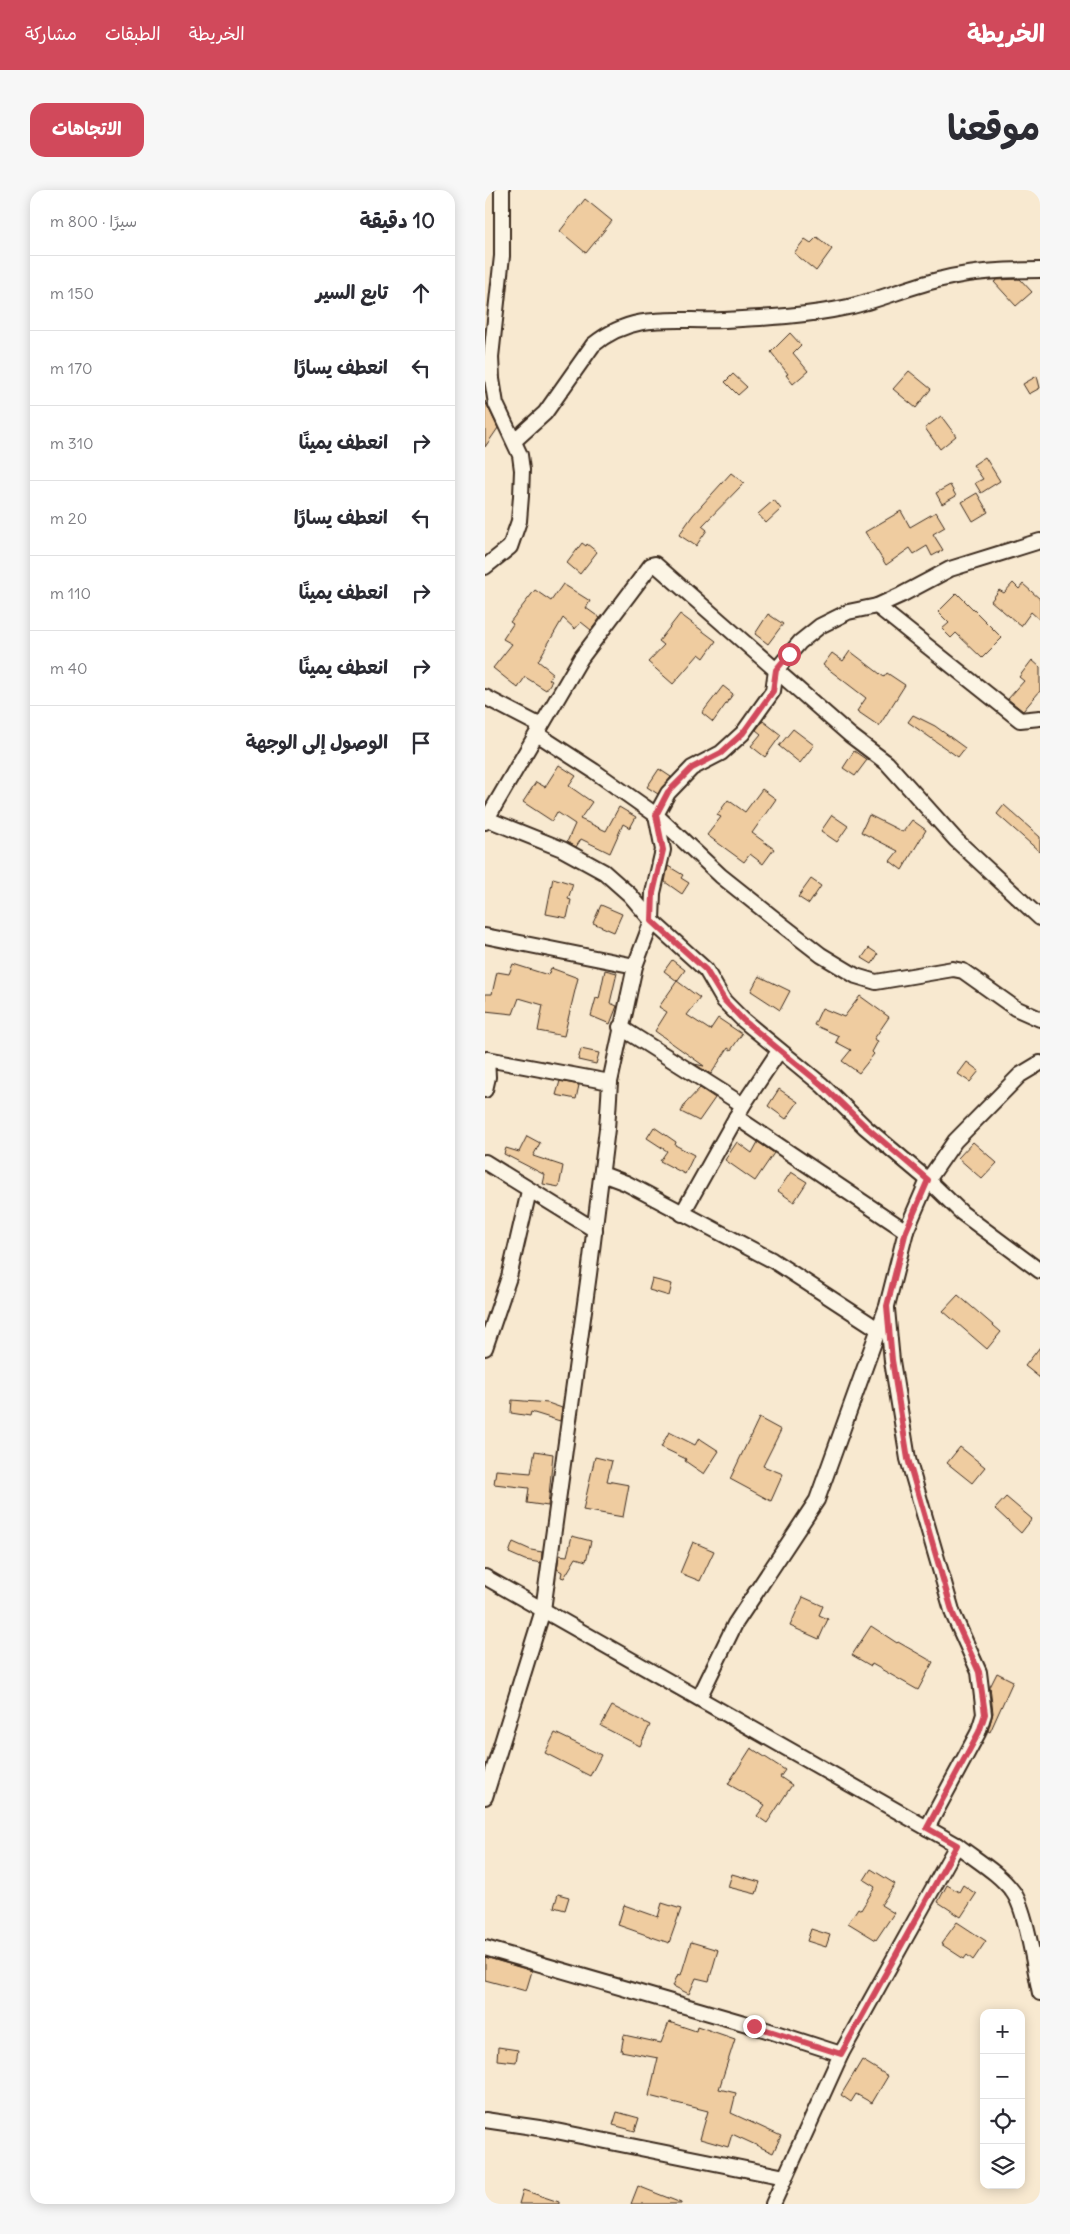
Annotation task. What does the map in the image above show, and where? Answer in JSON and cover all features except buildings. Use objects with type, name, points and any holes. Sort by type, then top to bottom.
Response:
[{"type":"street","points":[[485,567],[511,547],[515,537],[519,521],[522,470],[514,441],[496,404],[492,379],[491,357],[502,256],[502,190]]},
{"type":"street","points":[[514,441],[545,413],[593,344],[603,337],[636,322],[656,319],[721,320],[816,312],[855,305],[943,278],[997,270],[1040,270]]},
{"type":"street","points":[[485,1797],[487,1782],[543,1610],[595,1230],[610,1082],[620,1027],[635,966],[652,921],[653,893],[663,850],[656,815],[668,792],[692,768],[721,753],[743,733],[773,691],[776,670],[800,642],[820,626],[848,612],[877,606],[950,569],[1040,541]]},
{"type":"street","points":[[1037,1266],[988,1234],[865,1126],[822,1085],[779,1051],[725,1001],[706,970],[652,921],[618,884],[584,859],[486,821],[581,658],[653,563],[706,607],[850,735],[887,763],[956,840],[1040,918]]},
{"type":"street","points":[[877,606],[1020,720],[1040,718]]},
{"type":"street","points":[[485,697],[539,730],[656,815],[721,876],[778,922],[821,955],[856,976],[875,982],[953,969],[963,972],[1015,1008],[1040,1019]]},
{"type":"street","points":[[485,936],[635,966]]},
{"type":"street","points":[[620,1027],[743,1105]]},
{"type":"street","points":[[682,1214],[743,1105],[779,1051]]},
{"type":"street","points":[[485,1090],[488,1077],[486,1059],[610,1082]]},
{"type":"street","points":[[699,1698],[735,1624],[817,1500],[887,1306],[906,1231],[928,1180],[955,1141],[1020,1075],[1040,1064]]},
{"type":"street","points":[[736,1117],[906,1231]]},
{"type":"street","points":[[485,1162],[529,1191],[595,1230]]},
{"type":"street","points":[[602,1174],[626,1183],[772,1260],[878,1329]]},
{"type":"street","points":[[485,1348],[509,1277],[529,1191]]},
{"type":"street","points":[[887,1306],[892,1360],[908,1459],[953,1614],[979,1672],[985,1714],[979,1732],[927,1828]]},
{"type":"street","points":[[485,1577],[957,1845],[1004,1881],[1015,1894],[1021,1908],[1040,1993]]},
{"type":"street","points":[[773,2204],[841,2054],[957,1845]]},
{"type":"street","points":[[485,1948],[754,2026],[841,2054]]},
{"type":"street","points":[[485,2120],[546,2129],[785,2177]]},
{"type":"route","points":[[754,2026],[841,2054],[957,1845],[927,1828],[979,1732],[985,1714],[979,1672],[953,1614],[908,1459],[892,1360],[887,1306],[906,1231],[928,1180],[865,1126],[822,1085],[743,1020],[725,1001],[706,970],[652,921],[653,893],[663,850],[656,815],[668,792],[692,768],[721,753],[743,733],[773,691],[776,670],[789,654]]}]
